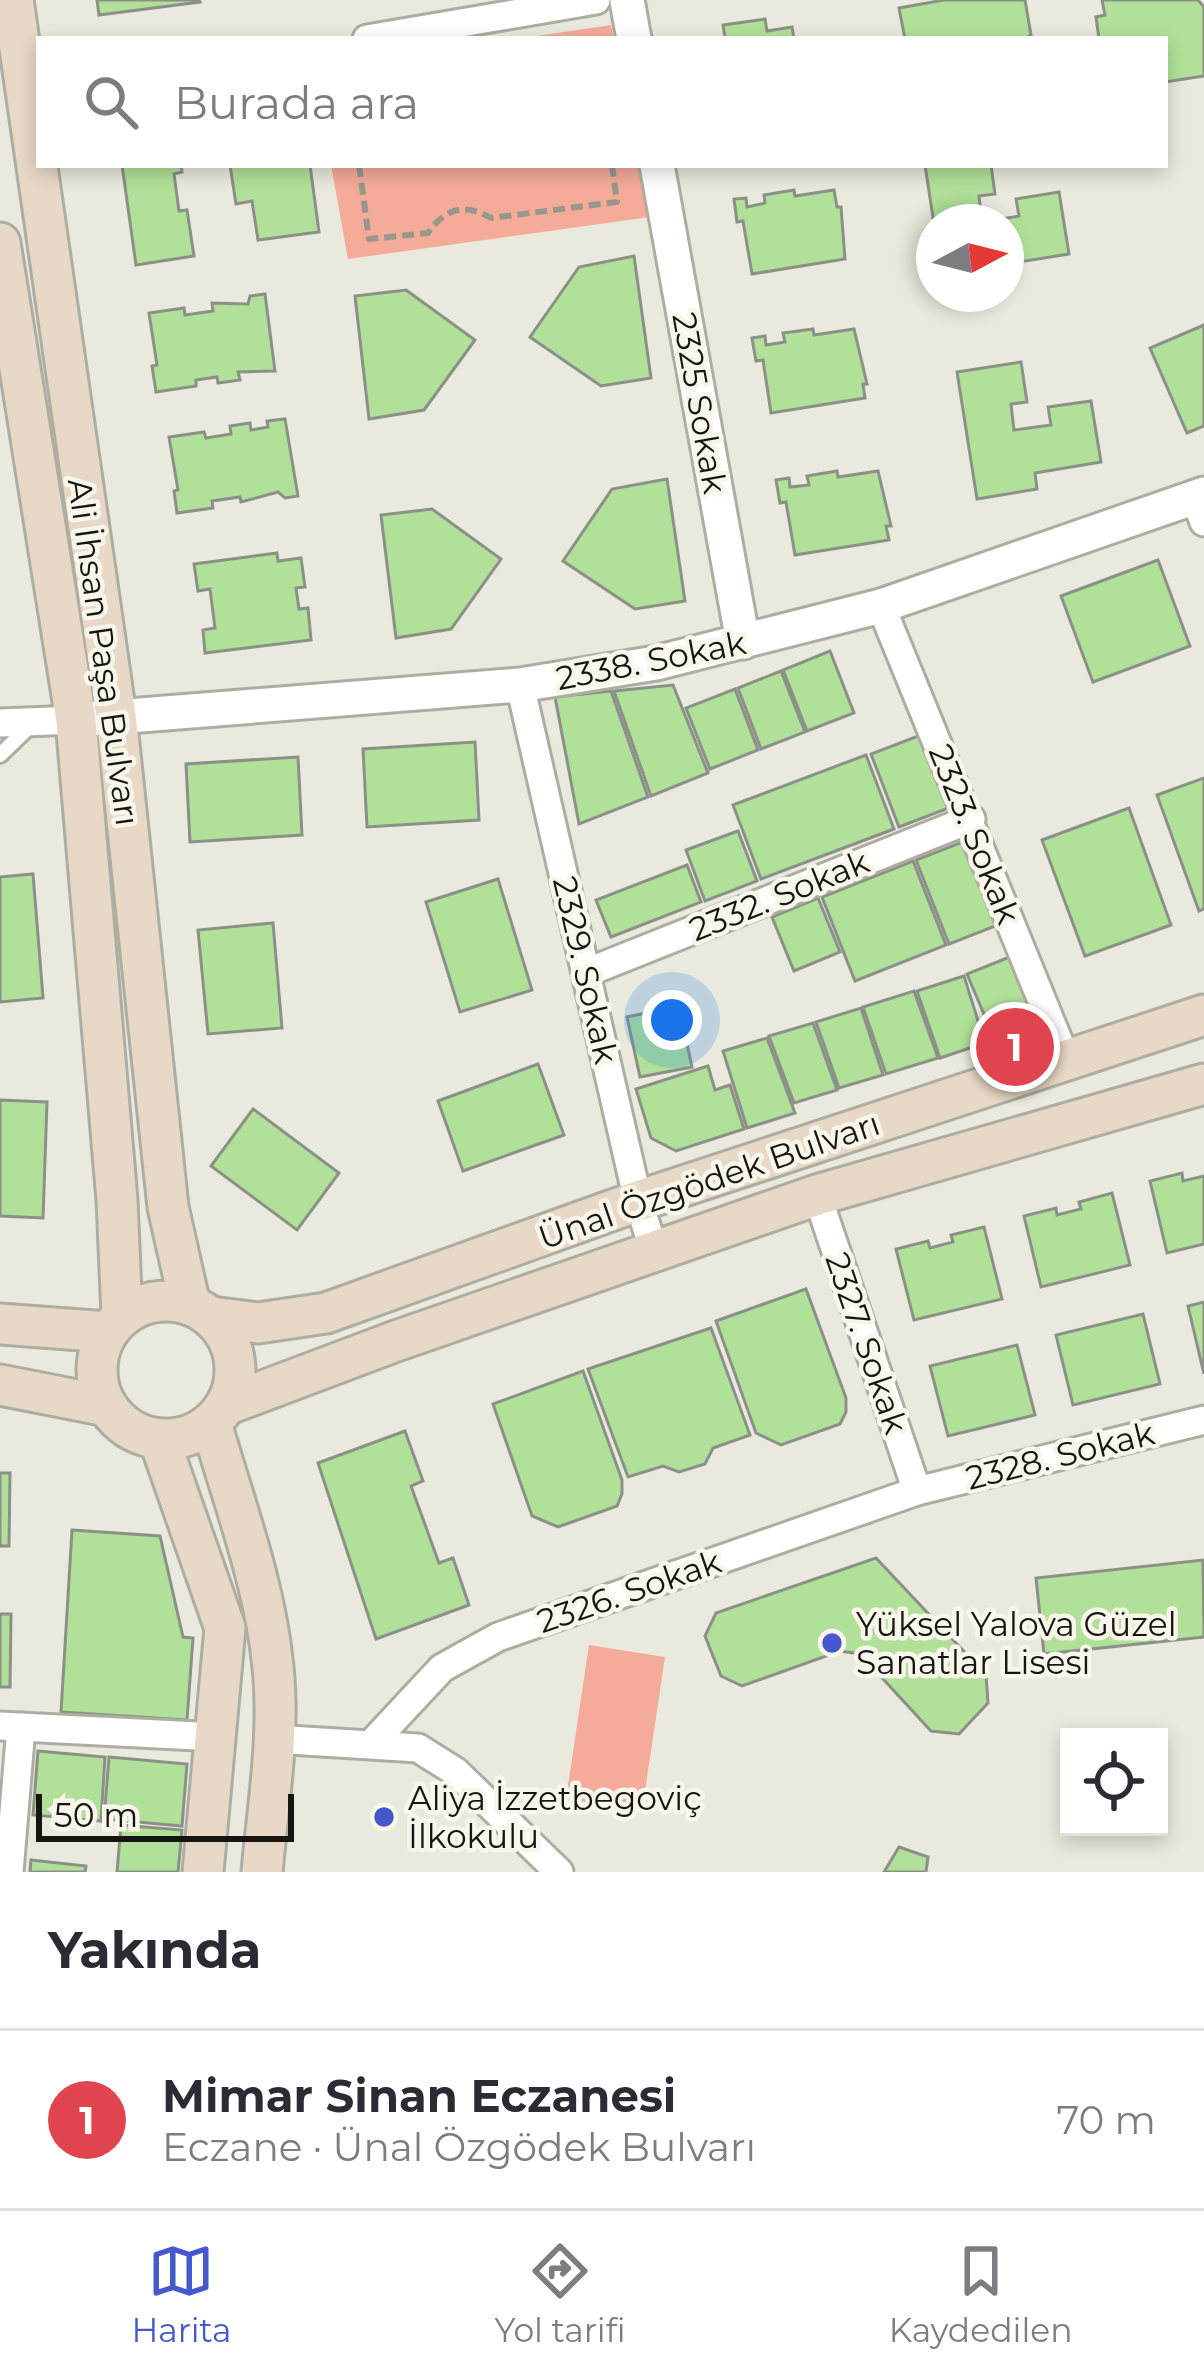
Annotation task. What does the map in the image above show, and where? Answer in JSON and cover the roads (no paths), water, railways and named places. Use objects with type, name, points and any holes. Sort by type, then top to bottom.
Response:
[{"type":"main road","name":"Ali İhsan Paşa Bulvarı","points":[[13,0],[22,98],[116,716],[168,1208],[200,1311]]},
{"type":"main road","name":"Ali İhsan Paşa Bulvarı","points":[[1,259],[76,720],[117,1199],[115,1324]]},
{"type":"main road","name":"Ünal Özgödek Bulvarı","points":[[200,1311],[258,1323],[326,1313],[638,1201],[1204,1015]]},
{"type":"main road","name":"Ünal Özgödek Bulvarı","points":[[218,1414],[396,1341],[817,1195],[1204,1084]]},
{"type":"main road","points":[[166,1300],[200,1311],[226,1336],[234,1358],[234,1382],[218,1414],[192,1435],[159,1438],[129,1429],[107,1406],[97,1375],[99,1353],[115,1324],[143,1305],[166,1300]]},
{"type":"main road","points":[[0,1324],[115,1324]]},
{"type":"main road","points":[[0,1385],[107,1406]]},
{"type":"main road","points":[[218,1414],[265,1607],[274,1671],[262,1872]]},
{"type":"main road","points":[[159,1438],[225,1628],[203,1872]]},
{"type":"street","points":[[385,36],[596,0]]},
{"type":"street","points":[[627,0],[633,36]]},
{"type":"street","name":"2325 Sokak","points":[[658,168],[743,642]]},
{"type":"street","name":"2338. Sokak","points":[[76,720],[520,685],[656,663],[881,606],[1201,505]]},
{"type":"street","name":"2323. Sokak","points":[[881,606],[1066,1062]]},
{"type":"street","name":"2329. Sokak","points":[[520,685],[638,1201],[655,1253]]},
{"type":"street","points":[[0,723],[76,720]]},
{"type":"street","name":"2332. Sokak","points":[[588,972],[971,819]]},
{"type":"street","name":"2327. Sokak","points":[[817,1195],[916,1491]]},
{"type":"street","name":"2328. Sokak","points":[[916,1491],[1204,1420]]},
{"type":"street","name":"2326. Sokak","points":[[372,1743],[442,1668],[498,1637],[916,1491]]},
{"type":"street","points":[[9,1872],[10,1726],[217,1738]]},
{"type":"street","points":[[273,1739],[418,1748],[456,1772],[559,1872]]},
{"type":"lane","points":[[0,755],[34,722]]},
{"type":"place","name":"Mimar Sinan Eczanesi","points":[[1015,1047]]},
{"type":"place","name":"Yüksel Yalova Güzel Sanatlar Lisesi","points":[[832,1643]]},
{"type":"place","name":"Aliya İzzetbegoviç İlkokulu","points":[[384,1817]]}]
